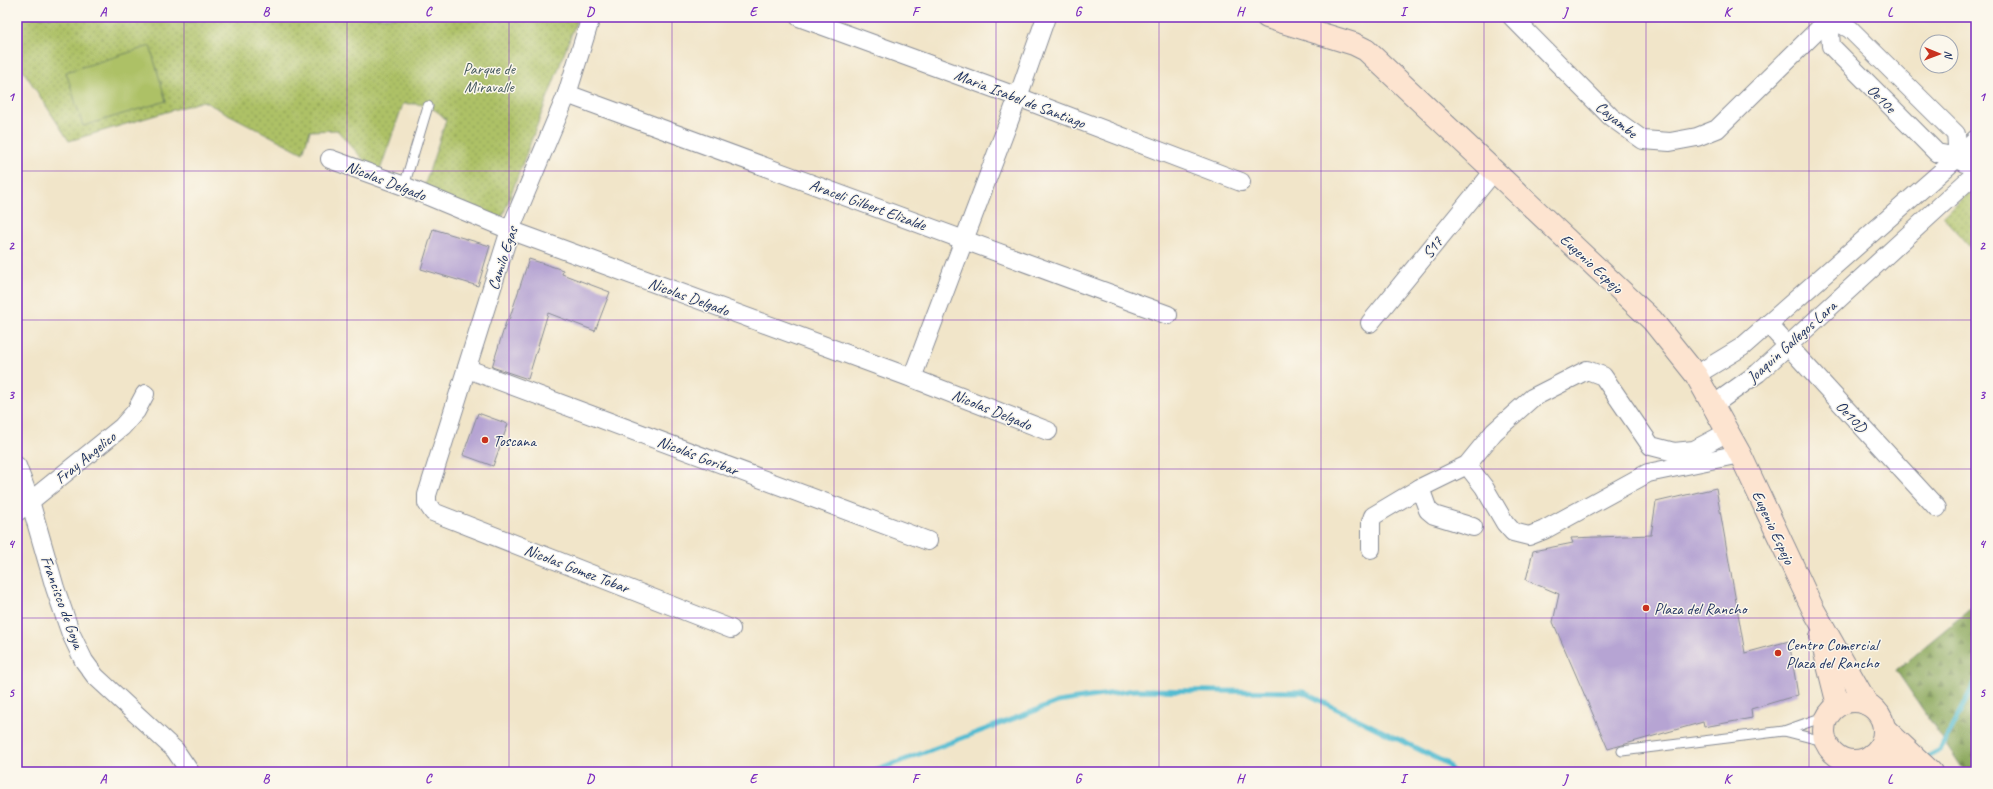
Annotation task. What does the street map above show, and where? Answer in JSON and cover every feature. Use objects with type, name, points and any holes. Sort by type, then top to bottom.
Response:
[{"type":"street","name":"Camilo Egas","points":[[427,503],[427,495],[468,369],[510,230],[567,94],[591,17]]},
{"type":"street","name":"Maria Isabel de Santiago","points":[[799,17],[1018,97],[1241,182]]},
{"type":"street","points":[[912,378],[1018,97],[1046,17]]},
{"type":"street","name":"Eugenio Espejo","points":[[1267,17],[1354,44],[1366,50],[1652,320],[1696,375],[1713,405],[1740,454],[1813,609],[1867,704]]},
{"type":"street","name":"Cayambe","points":[[1512,17],[1611,117],[1643,140],[1670,142],[1697,137],[1717,129],[1828,18]]},
{"type":"street","name":"Oe10e","points":[[1828,18],[1850,29],[1956,134],[1958,157],[1937,154],[1831,46],[1828,18]]},
{"type":"street","name":"Araceli Gilbert Elizalde","points":[[567,94],[1168,315]]},
{"type":"street","name":"Joaquin Gallegos Lara","points":[[1696,375],[1742,347],[1958,157],[1976,139]]},
{"type":"street","points":[[1958,157],[1975,174]]},
{"type":"street","name":"Nicolas Delgado","points":[[330,159],[404,186],[510,230],[912,378],[1048,431]]},
{"type":"street","name":"S17","points":[[1370,323],[1494,171]]},
{"type":"street","name":"Joaquin Gallegos Lara","points":[[1713,405],[1758,373],[1975,174]]},
{"type":"street","points":[[1849,253],[1867,273]]},
{"type":"street","name":"Oe10D","points":[[1768,324],[1937,508]]},
{"type":"street","name":"Nicolás Goribar","points":[[468,369],[928,541]]},
{"type":"street","points":[[1371,549],[1371,522],[1373,516],[1420,488],[1467,465],[1494,432],[1532,398],[1587,370],[1603,376],[1651,446],[1674,452],[1694,450],[1728,432]]},
{"type":"street","name":"Fray Angelico","points":[[24,506],[122,427],[136,411],[145,394]]},
{"type":"street","points":[[1648,473],[1648,459],[1651,446]]},
{"type":"street","points":[[1467,465],[1484,487],[1505,523],[1513,532],[1529,536],[1544,530],[1648,473],[1740,454]]},
{"type":"street","name":"Francisco de Goya","points":[[17,466],[24,506],[71,634],[84,661],[95,676],[175,750],[190,772]]},
{"type":"street","points":[[1420,488],[1428,510],[1434,515],[1473,527]]},
{"type":"street","name":"Nicolas Gomez Tobar","points":[[427,503],[433,512],[731,629]]},
{"type":"street","name":"Eugenio Espejo","points":[[1813,609],[1834,710]]},
{"type":"street","points":[[1848,701],[1858,701],[1867,704],[1876,710],[1882,718],[1884,728],[1883,738],[1879,748],[1872,755],[1855,761],[1846,760],[1831,750],[1827,742],[1825,728],[1834,710],[1848,701]]},
{"type":"street","points":[[1884,728],[1927,769]]},
{"type":"street","points":[[1872,755],[1927,769]]},
{"type":"lane","points":[[404,186],[428,106]]},
{"type":"lane","points":[[1622,751],[1784,730],[1834,710]]},
{"type":"lane","points":[[1784,730],[1827,742]]},
{"type":"green space","name":"Parque de Miravalle","points":[[17,17],[578,17],[502,218],[422,193],[446,120],[437,111],[422,105],[403,104],[378,176],[337,130],[310,131],[303,153],[203,101],[69,141],[17,61]]},
{"type":"green space","points":[[118,17],[204,17],[204,23]]},
{"type":"green space","points":[[150,46],[166,101],[83,126],[66,72]]},
{"type":"green space","points":[[1976,184],[1976,254],[1943,217]]},
{"type":"green space","points":[[1976,604],[1976,772],[1965,772],[1896,670]]},
{"type":"building","points":[[433,229],[490,246],[478,286],[421,269]]},
{"type":"building","points":[[529,259],[563,270],[562,274],[610,292],[595,331],[548,313],[528,379],[492,367],[507,319],[509,320]]},
{"type":"building","name":"Toscana","points":[[478,413],[508,424],[493,466],[463,455]]},
{"type":"building","name":"Plaza del Rancho","points":[[1716,488],[1745,653],[1789,641],[1798,695],[1751,709],[1752,718],[1704,727],[1703,722],[1608,749],[1553,622],[1559,594],[1526,580],[1533,551],[1573,543],[1571,538],[1651,535],[1656,502]]},
{"type":"waterway","points":[[1925,758],[1940,750],[1976,681]]},
{"type":"waterway","points":[[872,772],[1058,702],[1134,690],[1303,692],[1446,763],[1453,772]]},
{"type":"place","name":"Toscana","points":[[485,440]]},
{"type":"place","name":"Plaza del Rancho","points":[[1646,608]]},
{"type":"place","name":"Centro Comercial Plaza del Rancho","points":[[1778,653]]}]
